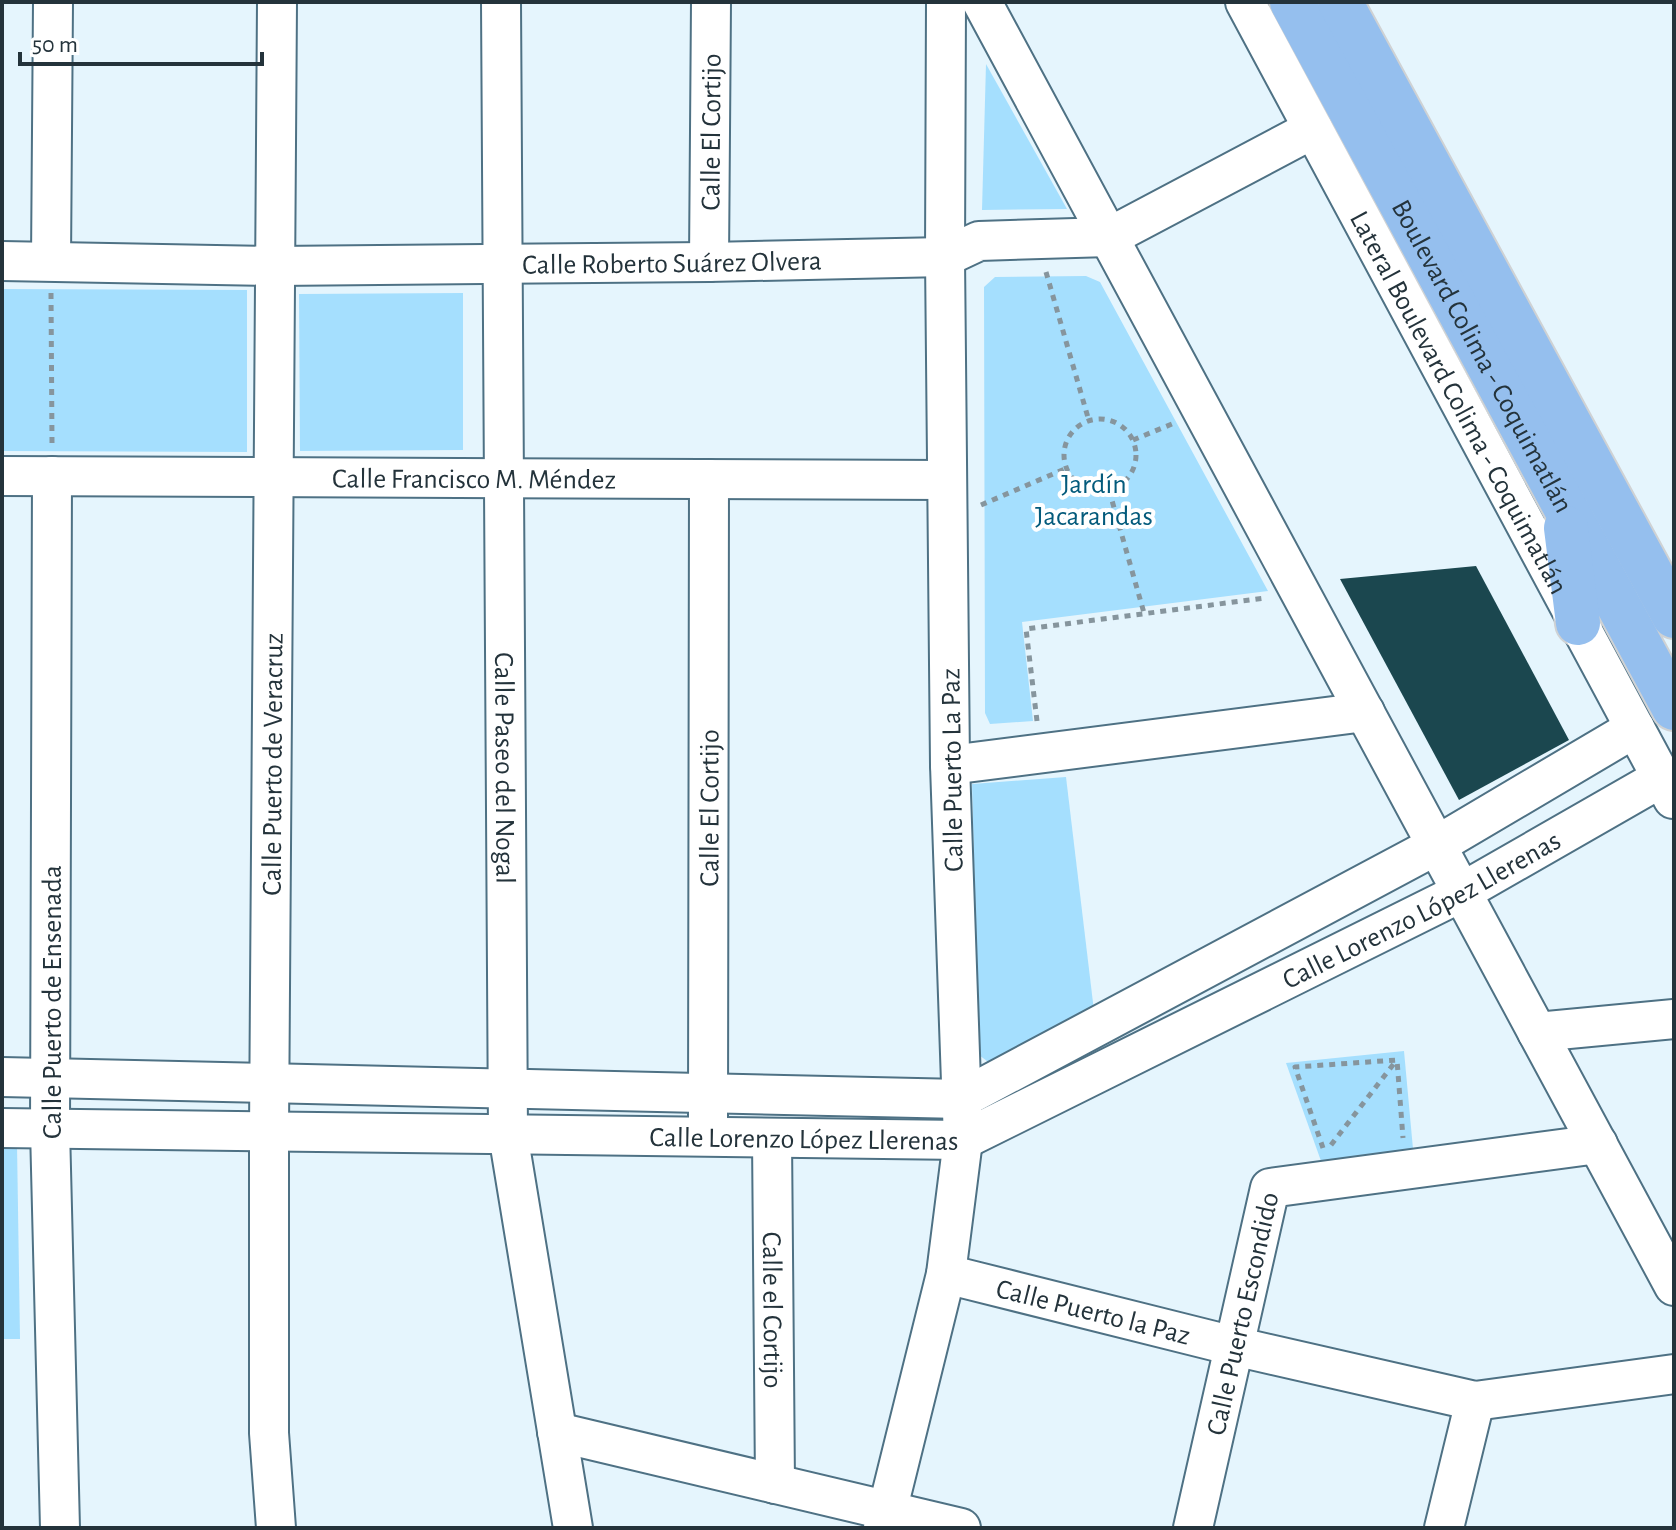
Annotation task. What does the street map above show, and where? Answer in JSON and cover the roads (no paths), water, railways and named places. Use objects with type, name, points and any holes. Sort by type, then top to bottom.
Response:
[{"type":"main road","name":"Boulevard Colima - Coquimatlán","points":[[1292,2],[1674,708]]},
{"type":"main road","name":"Boulevard Colima - Coquimatlán","points":[[1340,2],[1674,616]]},
{"type":"main road","points":[[1562,502],[1578,623]]},
{"type":"street","points":[[51,261],[53,2]]},
{"type":"street","name":"Calle Puerto de Veracruz","points":[[276,1528],[269,1433],[269,1083],[277,2]]},
{"type":"street","name":"Calle Paseo del Nogal","points":[[501,2],[508,1134],[573,1528]]},
{"type":"street","name":"Calle El Cortijo","points":[[709,262],[711,2]]},
{"type":"street","name":"Calle Puerto La Paz","points":[[885,1519],[946,1274],[963,1140],[950,765],[946,2]]},
{"type":"street","points":[[982,2],[1674,1286]]},
{"type":"street","name":"Lateral Boulevard Colima - Coquimatlán","points":[[1245,2],[1668,790]]},
{"type":"street","name":"Calle Roberto Suárez Olvera","points":[[2,261],[275,266],[945,257],[979,241],[1109,237],[1313,129]]},
{"type":"street","name":"Calle Francisco M. Méndez","points":[[2,476],[947,480]]},
{"type":"street","name":"Calle Puerto de Ensenada","points":[[52,476],[50,1129],[60,1528]]},
{"type":"street","name":"Calle El Cortijo","points":[[707,1136],[709,479]]},
{"type":"street","points":[[950,765],[1365,712]]},
{"type":"street","name":"Calle Lorenzo López Llerenas","points":[[2,1077],[961,1099],[1437,845],[1635,728]]},
{"type":"street","name":"Calle Lorenzo López Llerenas","points":[[2,1128],[963,1140],[1668,790]]},
{"type":"street","points":[[1537,1032],[1674,1019]]},
{"type":"street","name":"Calle el Cortijo","points":[[772,1138],[775,1484]]},
{"type":"street","name":"Calle Puerto Escondido","points":[[1193,1528],[1270,1188],[1598,1144]]},
{"type":"street","name":"Calle Puerto la Paz","points":[[946,1274],[1234,1346],[1475,1401]]},
{"type":"street","points":[[1444,1528],[1475,1401],[1674,1374]]},
{"type":"street","points":[[557,1432],[775,1484],[885,1519],[961,1528]]},
{"type":"park label","name":"Jardín Jacarandas","points":[[1094,499]]}]
